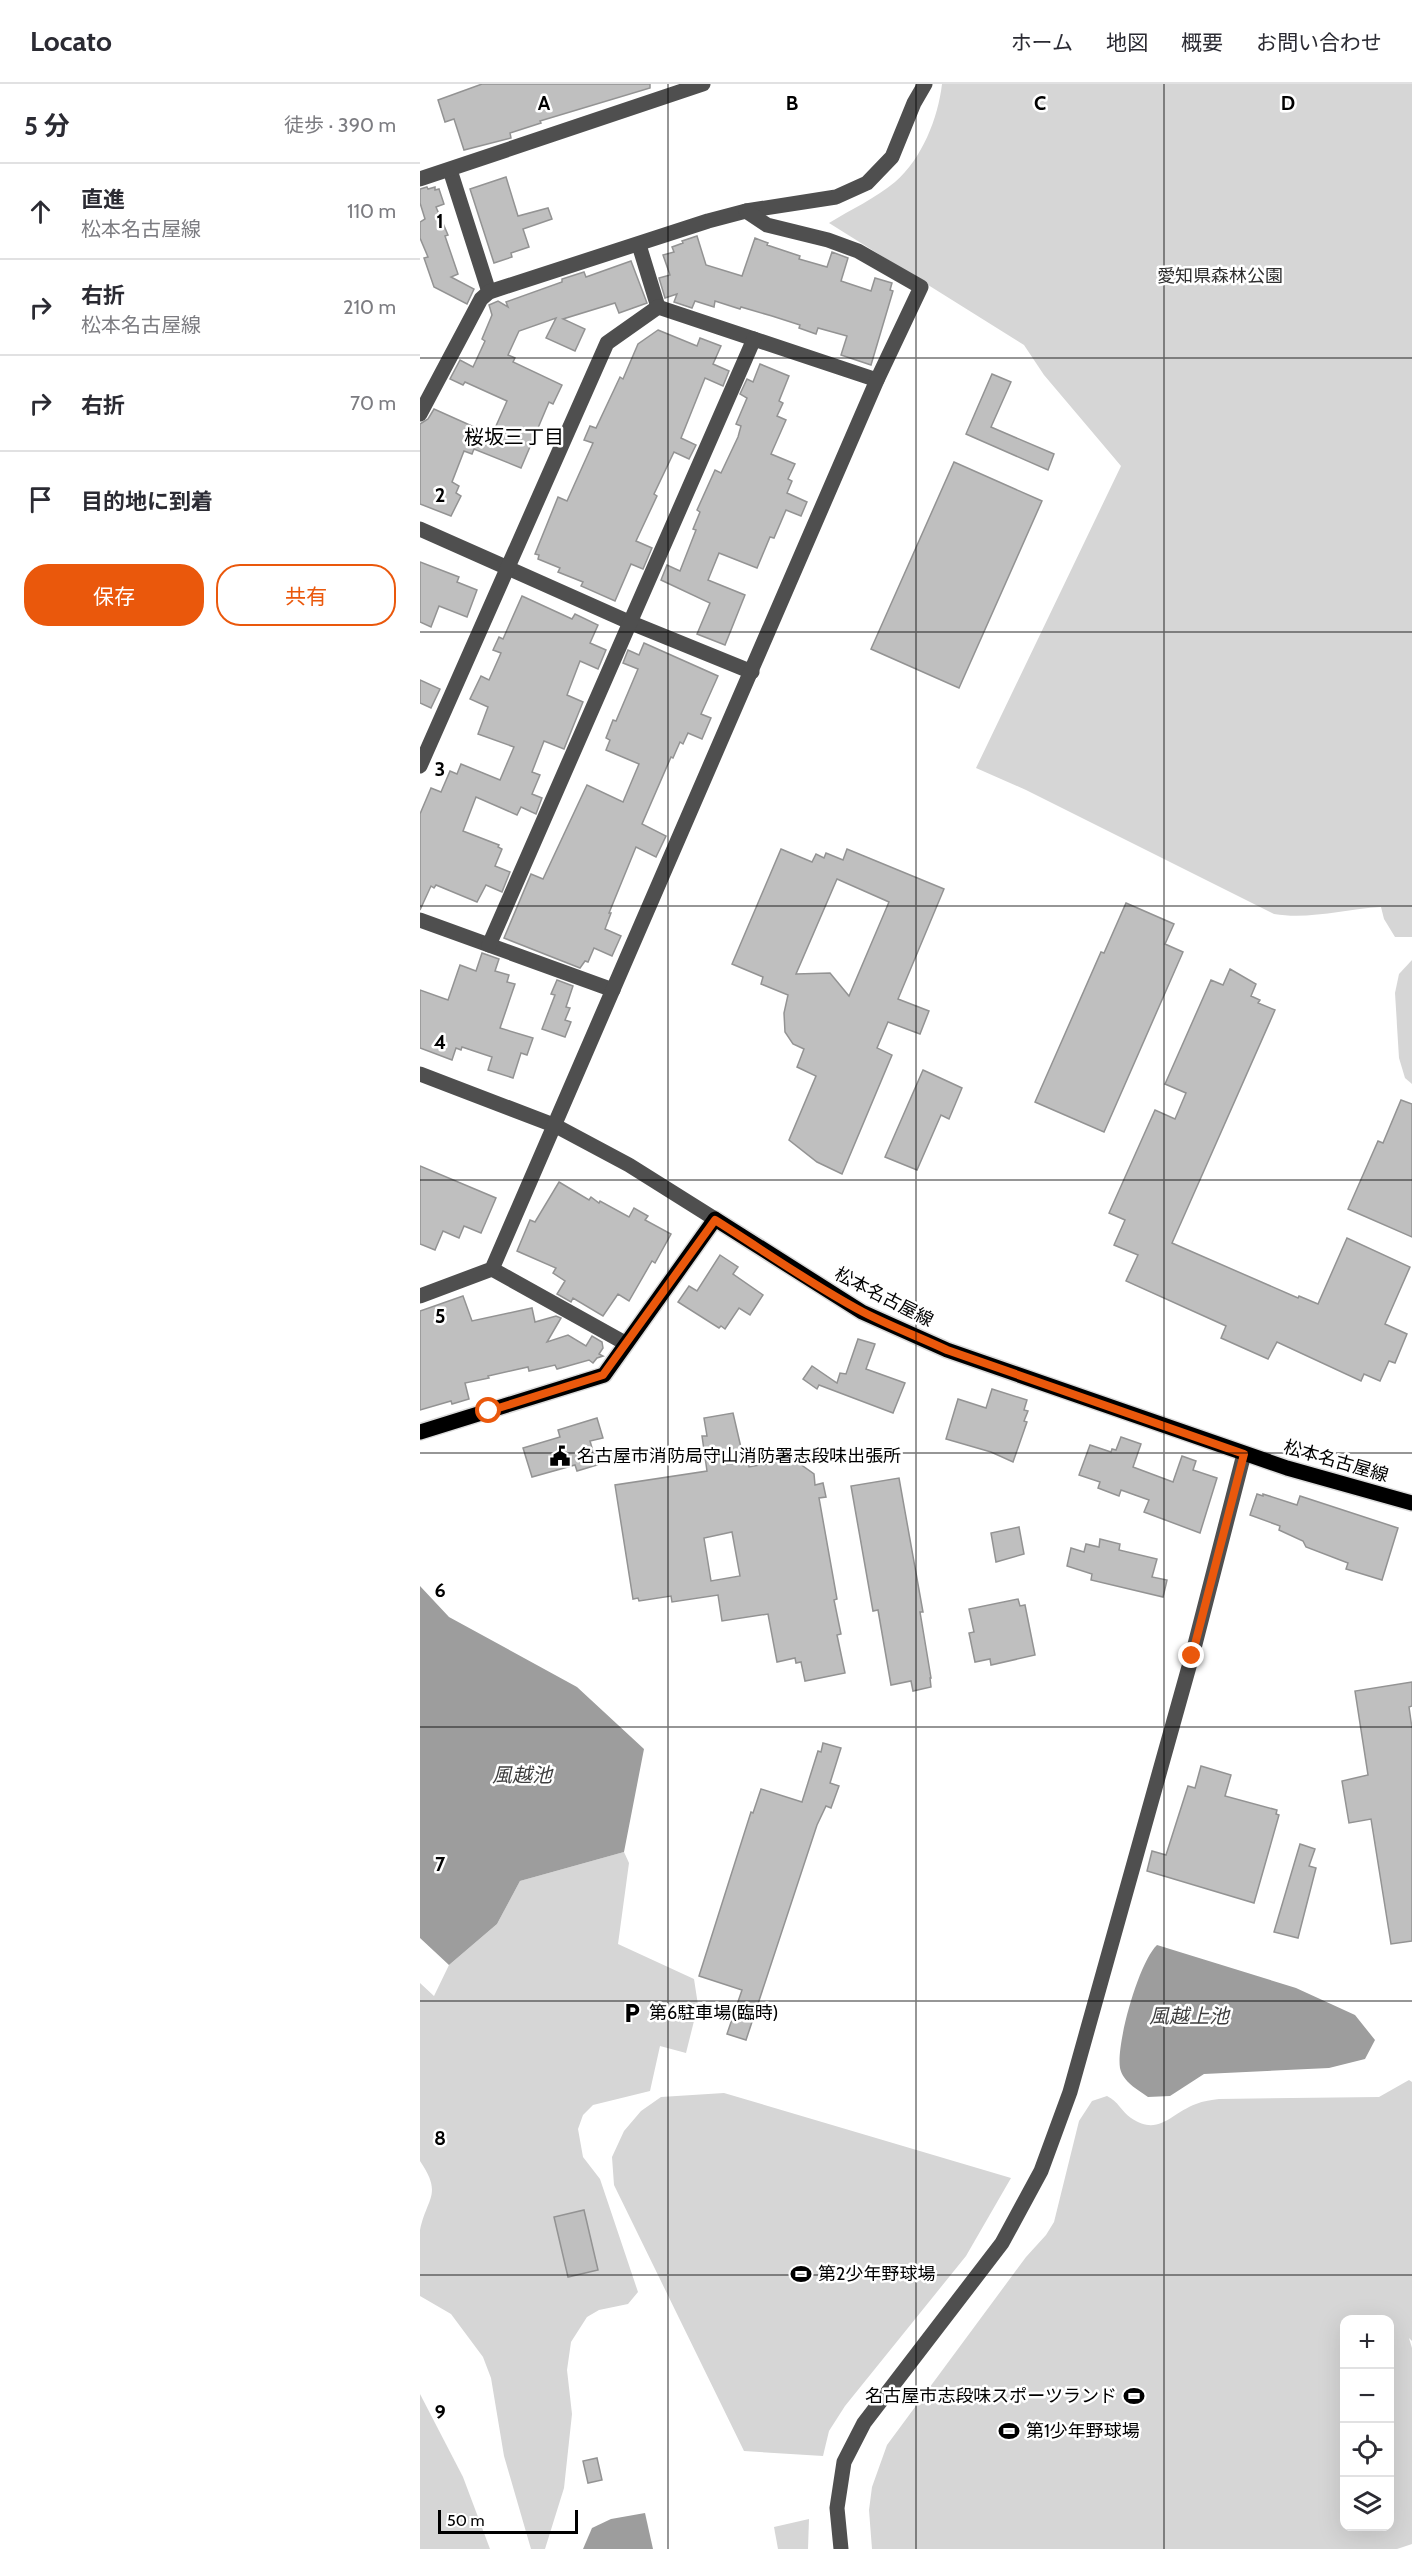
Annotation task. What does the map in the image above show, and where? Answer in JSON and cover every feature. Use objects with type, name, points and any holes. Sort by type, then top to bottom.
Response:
[{"type":"main road","points":[[420,1432],[603,1375],[715,1220]]},
{"type":"main road","name":"松本名古屋線","points":[[715,1220],[862,1311],[947,1350],[1244,1454],[1412,1503]]},
{"type":"street","points":[[420,178],[450,170],[703,84]]},
{"type":"street","points":[[420,414],[481,299],[489,292],[708,221],[746,211],[836,197],[867,183],[892,157],[914,103],[926,84]]},
{"type":"street","points":[[450,170],[489,292]]},
{"type":"street","points":[[420,1296],[492,1269],[556,1126],[877,380],[921,287],[858,251],[828,240],[767,225],[746,211]]},
{"type":"street","points":[[639,245],[658,307]]},
{"type":"street","points":[[658,307],[877,380]]},
{"type":"street","points":[[420,766],[607,343],[658,307]]},
{"type":"street","points":[[489,945],[754,339]]},
{"type":"street","points":[[420,529],[629,622],[752,672]]},
{"type":"street","points":[[420,920],[613,990]]},
{"type":"street","points":[[420,1074],[556,1126],[628,1165],[715,1220]]},
{"type":"street","points":[[492,1269],[625,1343]]},
{"type":"street","points":[[841,2549],[837,2508],[844,2462],[864,2423],[1002,2243],[1045,2161],[1070,2092],[1192,1656],[1244,1454]]},
{"type":"green space","name":"愛知県森林公園","points":[[942,84],[1412,84],[1412,937],[1395,937],[1384,919],[1381,907],[1300,916],[1274,914],[1026,790],[976,768],[1121,466],[1044,375],[1024,345],[829,223],[880,193],[905,173],[927,137],[937,110]]},
{"type":"green space","points":[[1412,960],[1412,1084],[1405,1078],[1399,1058],[1395,993],[1399,974]]},
{"type":"green space","points":[[624,1852],[629,1863],[618,1944],[694,1979],[698,2005],[686,2053],[660,2046],[650,2091],[593,2105],[583,2115],[578,2129],[583,2157],[600,2179],[638,2292],[628,2304],[599,2310],[587,2317],[571,2342],[567,2370],[572,2414],[564,2488],[545,2549],[531,2549],[504,2456],[491,2378],[483,2357],[451,2314],[420,2296],[420,2230],[432,2189],[431,2181],[420,2161],[420,1983],[434,1996],[449,1965],[497,1924],[520,1881]]},
{"type":"green space","name":"名古屋市志段味スポーツランド","points":[[1409,2080],[1412,2082],[1412,2341],[1409,2338],[1412,2348],[1412,2544],[1397,2549],[872,2549],[869,2510],[872,2487],[887,2445],[1054,2222],[1079,2121],[1092,2101],[1107,2096],[1131,2118],[1149,2125],[1165,2122],[1199,2103],[1219,2099],[1379,2097]]},
{"type":"green space","name":"名古屋市志段味スポーツランド","points":[[724,2093],[1011,2178],[966,2256],[845,2406],[829,2431],[823,2456],[744,2451],[614,2185],[612,2157],[624,2131],[641,2111],[661,2097]]},
{"type":"green space","points":[[420,2394],[463,2477],[490,2549],[420,2549]]},
{"type":"green space","points":[[809,2519],[808,2549],[778,2549],[774,2527]]},
{"type":"water","name":"風越池","points":[[420,1586],[449,1617],[577,1687],[644,1749],[624,1852],[520,1881],[497,1924],[449,1965],[420,1938]]},
{"type":"water","name":"風越上池","points":[[1157,1945],[1296,1988],[1355,2015],[1375,2040],[1365,2059],[1329,2068],[1204,2074],[1170,2096],[1148,2097],[1124,2077],[1120,2068],[1120,2056],[1125,2023],[1136,1985],[1150,1954]]},
{"type":"water","points":[[645,2513],[653,2549],[583,2549],[592,2528],[611,2519]]},
{"type":"building","points":[[482,84],[650,84],[650,88],[540,121],[541,123],[510,133],[511,138],[464,150],[454,119],[445,122],[438,100]]},
{"type":"building","points":[[506,177],[518,216],[548,208],[552,219],[523,229],[529,247],[511,253],[512,257],[494,263],[470,189]]},
{"type":"building","points":[[427,187],[428,189],[435,187],[435,190],[439,189],[444,204],[436,207],[448,235],[445,236],[458,274],[451,277],[474,289],[467,304],[434,287],[424,258],[428,257],[420,238],[420,222],[425,219],[420,203],[420,189]]},
{"type":"building","points":[[697,236],[706,265],[742,276],[755,238],[768,243],[767,245],[800,256],[799,259],[827,267],[832,252],[848,258],[841,281],[871,291],[875,278],[892,283],[890,290],[893,291],[871,365],[841,355],[847,336],[818,328],[816,334],[799,328],[800,325],[715,301],[714,307],[695,301],[692,308],[674,302],[677,294],[665,298],[659,278],[670,275],[663,255],[674,252],[672,247],[683,243],[682,241]]},
{"type":"building","points":[[631,261],[647,303],[619,313],[615,303],[563,319],[585,329],[575,351],[546,338],[556,318],[519,331],[508,355],[515,358],[513,362],[562,385],[553,404],[549,402],[521,468],[474,449],[472,454],[464,451],[452,482],[459,486],[456,493],[461,496],[451,516],[420,504],[420,424],[428,419],[434,409],[492,435],[507,401],[465,382],[463,385],[450,379],[460,360],[473,367],[485,341],[482,339],[492,315],[489,305],[498,301],[508,307],[506,302],[562,282],[562,279],[584,272],[586,277]]},
{"type":"building","points":[[658,330],[697,346],[700,338],[721,346],[713,364],[729,371],[723,386],[705,378],[681,438],[696,445],[689,459],[674,452],[654,494],[657,496],[636,541],[652,548],[643,569],[631,564],[615,601],[581,586],[583,582],[558,572],[560,568],[538,559],[539,555],[535,554],[558,497],[567,501],[593,443],[584,440],[590,426],[596,428],[620,377],[623,379],[638,344]]},
{"type":"building","points":[[760,364],[789,376],[779,401],[783,403],[777,416],[786,420],[771,454],[795,464],[788,479],[792,481],[787,493],[807,502],[801,516],[786,510],[774,538],[770,537],[757,568],[719,553],[708,580],[745,595],[725,645],[697,634],[710,603],[661,580],[667,565],[680,571],[696,530],[693,529],[700,512],[697,510],[715,470],[721,473],[738,437],[741,426],[736,424],[747,398],[740,394],[747,379],[753,382]]},
{"type":"building","points":[[992,374],[1011,382],[991,427],[1054,454],[1048,470],[966,434]]},
{"type":"building","points":[[954,462],[1042,501],[959,688],[871,649]]},
{"type":"building","points":[[420,562],[459,577],[457,582],[477,590],[467,617],[439,606],[431,627],[420,622]]},
{"type":"building","points":[[522,596],[572,619],[575,614],[598,625],[590,643],[606,650],[598,669],[580,661],[567,695],[583,702],[564,749],[544,741],[532,772],[540,775],[532,794],[542,798],[536,814],[521,807],[517,815],[476,797],[463,831],[499,845],[498,847],[502,849],[495,866],[510,872],[502,892],[486,885],[477,902],[436,885],[434,888],[431,886],[420,910],[420,814],[431,788],[441,792],[450,771],[457,774],[461,764],[500,780],[514,747],[478,734],[488,707],[470,699],[481,676],[489,680],[501,653],[493,650],[499,637],[503,639]]},
{"type":"building","points":[[644,643],[718,676],[701,714],[711,718],[702,739],[688,733],[683,744],[680,742],[673,758],[671,757],[642,824],[666,836],[656,857],[636,847],[609,913],[611,913],[605,929],[621,936],[612,956],[594,948],[588,962],[585,961],[580,968],[504,938],[531,874],[543,879],[587,785],[623,802],[639,764],[606,750],[610,740],[606,738],[613,720],[616,721],[638,669],[623,663],[628,650],[639,655]]},
{"type":"building","points":[[420,680],[440,689],[431,708],[420,703]]},
{"type":"building","points":[[781,849],[812,862],[816,854],[824,858],[826,853],[843,860],[847,849],[944,889],[898,999],[929,1011],[920,1034],[888,1022],[877,1048],[892,1055],[842,1174],[817,1162],[789,1140],[816,1076],[797,1067],[804,1049],[793,1044],[785,1032],[784,1013],[788,995],[761,984],[763,977],[732,964]],"holes":[[[837,879],[889,902],[849,996],[830,973],[796,974]]]},
{"type":"building","points":[[1126,903],[1174,924],[1165,944],[1183,952],[1104,1132],[1035,1102],[1101,952],[1104,953]]},
{"type":"building","points":[[482,953],[499,959],[495,971],[509,975],[507,982],[515,984],[500,1028],[533,1038],[527,1055],[521,1053],[513,1078],[488,1070],[492,1057],[462,1047],[461,1050],[456,1048],[452,1060],[420,1048],[420,990],[448,1000],[460,965],[476,971]]},
{"type":"building","points":[[1230,969],[1256,984],[1251,996],[1260,1000],[1258,1003],[1275,1010],[1172,1243],[1298,1298],[1299,1296],[1318,1304],[1347,1238],[1410,1267],[1385,1324],[1407,1334],[1395,1363],[1389,1361],[1380,1381],[1364,1374],[1361,1381],[1277,1342],[1268,1359],[1221,1338],[1226,1326],[1126,1281],[1138,1255],[1114,1245],[1125,1220],[1109,1213],[1155,1110],[1175,1119],[1186,1093],[1165,1084],[1211,980],[1223,985]]},
{"type":"building","points":[[557,980],[573,986],[566,1007],[570,1008],[565,1020],[571,1022],[565,1037],[542,1029],[555,995],[551,994]]},
{"type":"building","points":[[923,1070],[962,1088],[949,1119],[941,1115],[917,1170],[885,1157]]},
{"type":"building","points":[[1401,1100],[1412,1104],[1412,1237],[1348,1209],[1378,1141],[1383,1143]]},
{"type":"building","points":[[420,1166],[496,1198],[481,1233],[464,1226],[459,1238],[443,1231],[435,1250],[420,1244]]},
{"type":"building","points":[[559,1182],[589,1200],[591,1197],[629,1217],[634,1208],[648,1216],[645,1220],[671,1234],[655,1263],[652,1261],[629,1301],[618,1294],[603,1316],[573,1298],[571,1302],[557,1294],[565,1281],[553,1273],[556,1268],[517,1251],[530,1220],[535,1222]]},
{"type":"building","points":[[720,1255],[738,1267],[733,1274],[763,1295],[750,1315],[739,1308],[725,1329],[721,1326],[719,1328],[678,1302],[689,1286],[697,1291]]},
{"type":"building","points":[[463,1296],[472,1321],[532,1308],[535,1322],[556,1316],[561,1318],[547,1342],[568,1335],[586,1346],[592,1336],[602,1342],[603,1348],[599,1354],[603,1356],[597,1358],[593,1363],[589,1360],[557,1369],[555,1365],[529,1371],[528,1367],[488,1376],[489,1378],[465,1383],[469,1399],[452,1404],[451,1401],[420,1410],[420,1311]]},
{"type":"building","points":[[858,1339],[875,1344],[866,1369],[905,1383],[893,1413],[819,1385],[817,1389],[803,1379],[812,1366],[837,1383],[840,1373],[846,1374]]},
{"type":"building","points":[[992,1389],[1027,1400],[1024,1410],[1028,1411],[1024,1421],[1027,1422],[1013,1462],[991,1452],[946,1439],[958,1399],[986,1408]]},
{"type":"building","points":[[733,1413],[742,1452],[746,1452],[749,1467],[793,1459],[814,1474],[815,1485],[823,1483],[826,1497],[819,1498],[837,1599],[834,1600],[841,1634],[837,1635],[845,1673],[805,1681],[801,1662],[796,1663],[795,1658],[777,1662],[768,1614],[722,1621],[718,1595],[672,1602],[671,1596],[639,1601],[638,1598],[633,1599],[615,1485],[707,1471],[702,1436],[707,1436],[704,1418]],"holes":[[[732,1532],[740,1576],[711,1581],[704,1538]]]},
{"type":"building","name":"名古屋市消防局守山消防署志段味出張所","points":[[597,1418],[603,1438],[590,1441],[597,1465],[577,1471],[575,1465],[532,1477],[523,1448],[560,1437],[558,1430]]},
{"type":"building","points":[[1121,1437],[1141,1444],[1133,1467],[1173,1482],[1182,1456],[1196,1461],[1193,1470],[1217,1478],[1200,1533],[1144,1512],[1149,1500],[1121,1490],[1119,1496],[1098,1488],[1100,1482],[1079,1475],[1090,1445],[1111,1452],[1112,1449],[1116,1450]]},
{"type":"building","points":[[899,1478],[923,1612],[920,1612],[931,1678],[931,1687],[913,1691],[911,1681],[891,1685],[878,1610],[873,1611],[851,1486]]},
{"type":"building","points":[[1257,1494],[1297,1505],[1300,1496],[1398,1528],[1382,1580],[1346,1569],[1348,1563],[1306,1547],[1303,1541],[1279,1530],[1280,1526],[1250,1515]]},
{"type":"building","points":[[1019,1527],[1024,1554],[996,1562],[991,1533]]},
{"type":"building","points":[[1100,1539],[1120,1544],[1119,1550],[1157,1559],[1152,1577],[1167,1580],[1163,1597],[1091,1580],[1092,1574],[1067,1566],[1071,1548],[1084,1552],[1086,1544],[1099,1547]]},
{"type":"building","points":[[1018,1599],[1020,1606],[1025,1605],[1035,1655],[991,1665],[990,1659],[975,1662],[969,1633],[974,1632],[969,1609]]},
{"type":"building","points":[[1412,1682],[1412,1706],[1409,1707],[1412,1728],[1412,1941],[1391,1944],[1371,1819],[1349,1823],[1342,1781],[1368,1775],[1355,1691]]},
{"type":"building","points":[[823,1743],[841,1748],[830,1783],[839,1786],[831,1808],[826,1806],[817,1825],[746,2040],[727,2034],[742,1990],[699,1976],[751,1812],[753,1813],[761,1789],[802,1802],[818,1751],[821,1752]]},
{"type":"building","points":[[1201,1766],[1231,1775],[1225,1796],[1277,1810],[1276,1814],[1279,1815],[1254,1903],[1147,1871],[1152,1851],[1166,1855],[1188,1786],[1195,1788]]},
{"type":"building","points":[[1300,1844],[1315,1849],[1309,1866],[1316,1868],[1298,1938],[1274,1932]]},
{"type":"building","points":[[584,2210],[598,2270],[568,2277],[554,2217]]},
{"type":"building","points":[[597,2458],[602,2480],[588,2483],[583,2461]]},
{"type":"place","name":"名古屋市消防局守山消防署志段味出張所","points":[[560,1456]]},
{"type":"place","name":"第6駐車場(臨時)","points":[[632,2013]]},
{"type":"place","name":"第2少年野球場","points":[[801,2274]]},
{"type":"place","name":"名古屋市志段味スポーツランド","points":[[1134,2396]]},
{"type":"place","name":"第1少年野球場","points":[[1009,2431]]},
{"type":"district","name":"桜坂三丁目","points":[[514,437]]},
{"type":"route","points":[[489,1411],[603,1375],[715,1220],[862,1311],[947,1350],[1244,1454],[1192,1656]]}]
